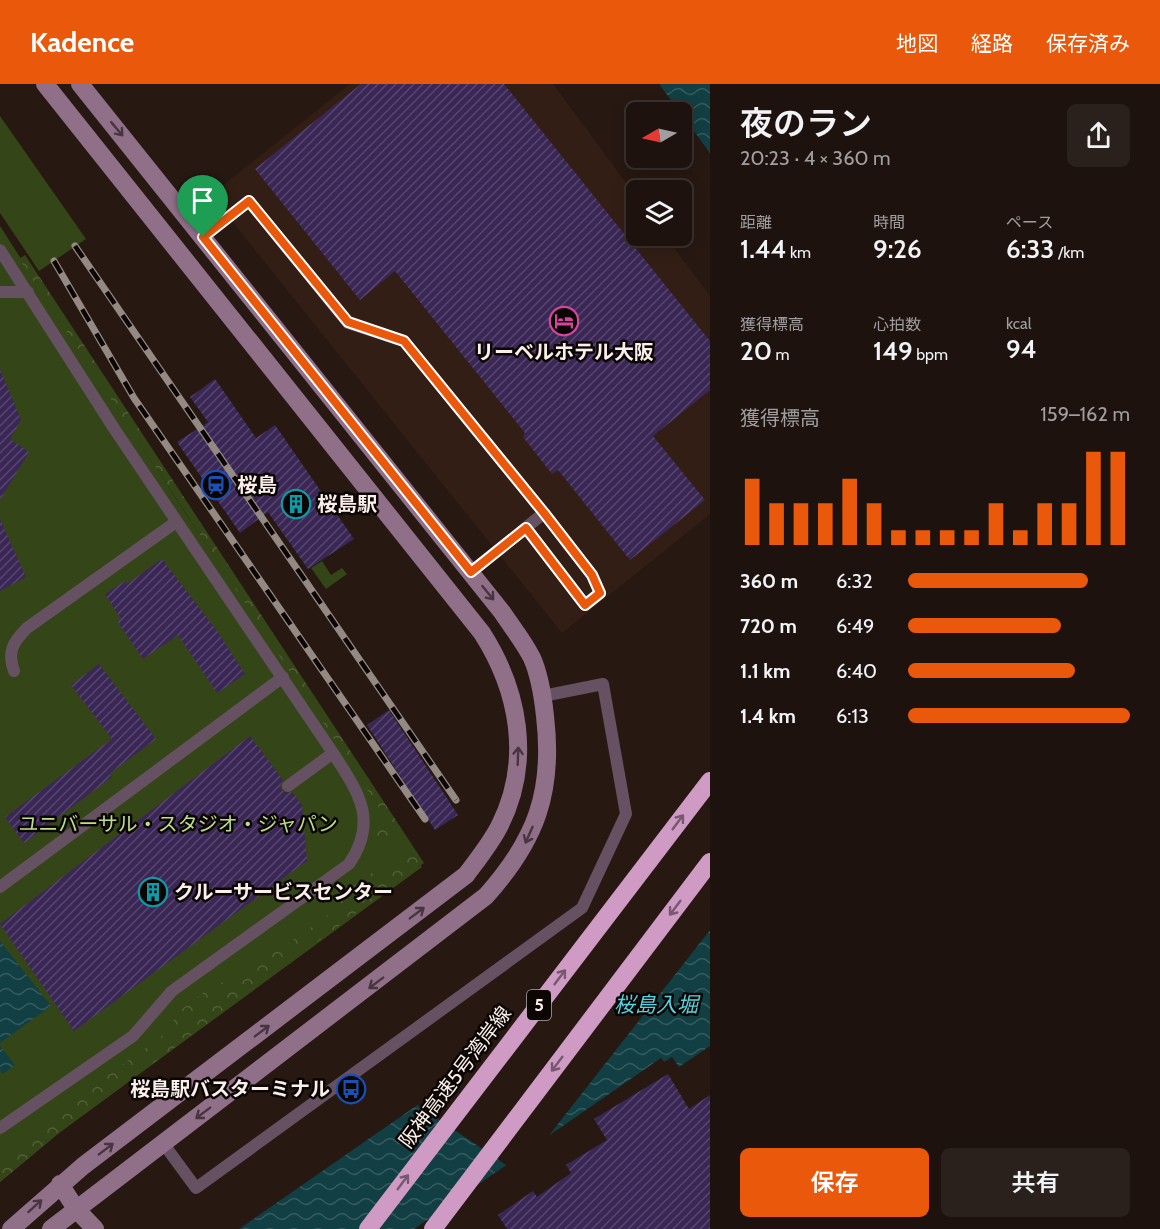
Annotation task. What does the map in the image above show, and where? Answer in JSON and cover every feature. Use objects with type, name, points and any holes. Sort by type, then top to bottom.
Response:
[{"type":"highway","name":"阪神高速5号湾岸線","points":[[368,1229],[710,781]]},
{"type":"highway","points":[[433,1229],[710,862]]},
{"type":"street","points":[[11,1229],[60,1184],[466,875],[500,826],[512,797],[518,771],[519,730],[509,685],[499,659],[482,633],[45,84]]},
{"type":"street","points":[[51,1229],[434,939],[486,897],[511,869],[529,837],[546,790],[549,746],[543,696],[532,659],[502,612],[80,84]]},
{"type":"street","points":[[60,1184],[76,1209],[95,1229]]},
{"type":"lane","points":[[203,237],[249,201],[348,322],[404,341],[544,513],[592,575],[600,593],[585,605],[526,528]]},
{"type":"lane","points":[[0,250],[176,522],[333,753],[359,794],[363,808],[362,840],[348,864],[172,991],[133,1036],[0,1128]]},
{"type":"lane","points":[[0,292],[28,292]]},
{"type":"lane","points":[[471,572],[544,513]]},
{"type":"lane","points":[[14,671],[10,660],[11,647],[27,628],[176,522]]},
{"type":"lane","points":[[0,887],[283,677]]},
{"type":"lane","points":[[164,1143],[196,1188],[582,908],[626,814],[603,684],[543,696]]},
{"type":"lane","points":[[288,786],[333,753]]},
{"type":"shaded area","name":"リーベルホテル大阪","points":[[350,84],[553,84],[626,183],[626,246],[672,246],[710,296],[710,514],[562,633],[211,195]]},
{"type":"green space","points":[[0,116],[86,239],[39,271],[0,213]]},
{"type":"green space","name":"ユニバーサル・スタジオ・ジャパン","points":[[0,226],[186,514],[422,867],[59,1133],[0,1182]]},
{"type":"green space","points":[[25,255],[424,863],[59,1133],[0,1182],[0,1155],[7,1154],[49,1118],[169,1031],[176,1014],[213,985],[237,978],[325,918],[342,894],[379,868],[384,875],[412,855],[396,831],[375,842],[372,831],[387,820],[19,259]]},
{"type":"green space","points":[[322,561],[331,575],[342,568],[347,574],[326,589],[311,568]]},
{"type":"water","points":[[659,84],[710,84],[710,153],[692,129],[692,102],[672,102]]},
{"type":"water","name":"桜島入堀","points":[[710,902],[710,1046],[679,1067],[672,1057],[664,1062],[661,1058],[414,1229],[239,1229]]},
{"type":"water","points":[[0,941],[51,1006],[0,1043]]},
{"type":"water","points":[[0,1046],[15,1065],[3,1074],[0,1070]]},
{"type":"pier","points":[[710,899],[710,930],[543,1143],[509,1167],[415,1103]]},
{"type":"building","name":"リーベルホテル大阪","points":[[361,84],[504,84],[626,236],[626,246],[634,246],[710,341],[710,390],[653,436],[705,500],[630,560],[558,470],[552,474],[523,437],[525,433],[395,271],[360,300],[255,169]]},
{"type":"building","points":[[0,369],[21,420],[10,439],[29,452],[0,500]]},
{"type":"building","name":"桜島駅","points":[[215,379],[256,438],[275,425],[354,539],[308,569],[268,512],[240,533],[177,442],[208,422],[190,397]]},
{"type":"building","points":[[0,519],[26,577],[0,591]]},
{"type":"building","points":[[162,559],[217,631],[245,674],[217,693],[178,635],[143,659],[117,621],[121,619],[105,594],[125,581],[127,584]]},
{"type":"building","points":[[99,664],[156,739],[109,774],[112,777],[24,843],[5,817],[112,739],[71,685]]},
{"type":"building","points":[[389,710],[458,815],[435,830],[367,725]]},
{"type":"building","name":"クルーサービスセンター","points":[[250,736],[283,780],[280,786],[282,791],[293,793],[302,805],[307,861],[74,1031],[0,924]]},
{"type":"building","points":[[668,1074],[689,1109],[710,1095],[710,1229],[507,1229],[498,1215],[533,1191],[537,1197],[571,1173],[566,1165],[607,1140],[594,1119]]},
{"type":"railway","points":[[75,246],[456,800]]},
{"type":"railway","points":[[54,261],[134,398],[425,819]]},
{"type":"place","name":"リーベルホテル大阪","points":[[564,321]]},
{"type":"place","name":"桜島","points":[[216,485]]},
{"type":"place","name":"桜島駅","points":[[296,504]]},
{"type":"place","name":"クルーサービスセンター","points":[[153,892]]},
{"type":"place","name":"桜島駅バスターミナル","points":[[351,1089]]},
{"type":"route","points":[[249,201],[348,322],[404,341],[544,513],[592,575],[600,593],[585,605],[526,528],[471,572],[203,237],[249,201]]}]
